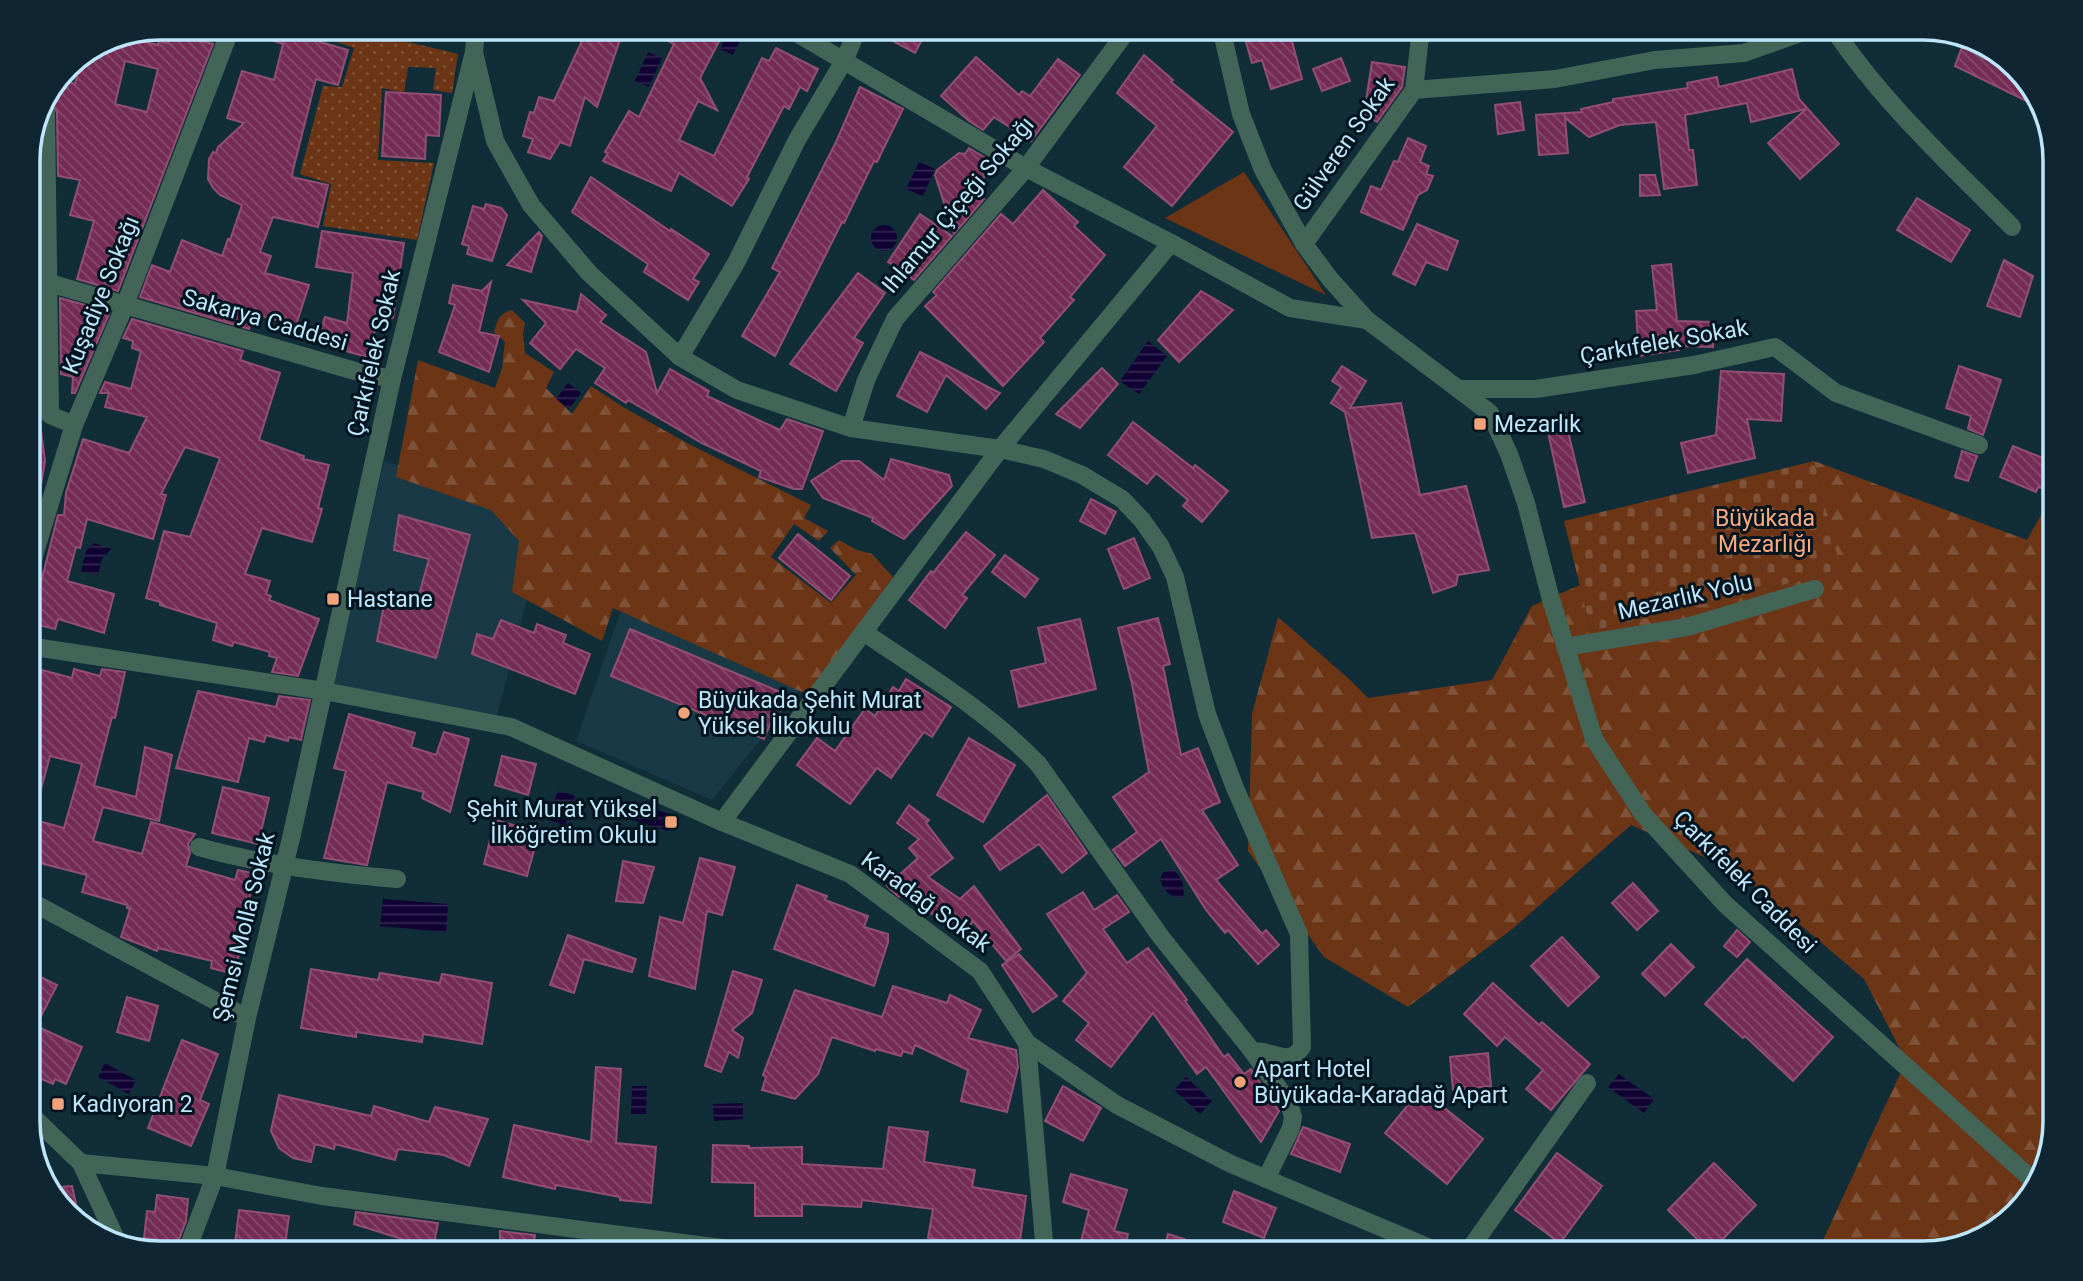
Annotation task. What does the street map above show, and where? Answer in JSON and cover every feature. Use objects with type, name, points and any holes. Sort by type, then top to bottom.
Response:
[{"type":"street","name":"Kuşadiye Sokağı","points":[[41,523],[74,425],[125,305],[225,40]]},
{"type":"street","name":"Çarkıfelek Sokak","points":[[324,691],[392,379],[475,40]]},
{"type":"street","points":[[809,40],[1026,168],[1290,308],[1367,320]]},
{"type":"street","points":[[680,357],[736,263],[797,140],[845,60],[853,40]]},
{"type":"street","name":"Ihlamur Çiçeği Sokağı","points":[[851,428],[866,380],[895,319],[1026,168],[1120,40]]},
{"type":"street","name":"Çarkıfelek Caddesi","points":[[1224,40],[1241,114],[1263,170],[1304,244],[1330,279],[1367,320],[1490,413],[1509,454],[1526,503],[1565,647],[1594,739],[1643,814],[1725,904],[2029,1177]]},
{"type":"street","name":"Gülveren Sokak","points":[[1304,244],[1414,90],[1420,40]]},
{"type":"street","points":[[1414,90],[1555,79],[1655,60],[1744,53],[1780,40]]},
{"type":"street","points":[[1841,40],[1856,63],[1944,159],[2012,227]]},
{"type":"street","points":[[474,52],[495,141],[531,205],[589,273],[680,357],[737,390],[851,428],[1000,449],[1044,459],[1082,475],[1122,499],[1142,520],[1161,547],[1175,577],[1208,713],[1235,788],[1299,934],[1302,1047],[1295,1055],[1286,1058],[1260,1051],[1252,1052]]},
{"type":"street","points":[[46,124],[50,415],[74,425]]},
{"type":"street","points":[[722,822],[865,634],[1000,449],[1171,243]]},
{"type":"street","name":"Sakarya Caddesi","points":[[41,282],[355,371],[392,379]]},
{"type":"street","name":"Çarkıfelek Sokak","points":[[1460,389],[1536,389],[1694,365],[1775,347],[1836,393],[1979,445]]},
{"type":"street","name":"Mezarlık Yolu","points":[[1565,647],[1687,627],[1815,589]]},
{"type":"street","points":[[865,634],[995,724],[1039,765],[1161,937],[1252,1052],[1289,1103],[1293,1117],[1291,1128],[1266,1179]]},
{"type":"street","name":"Karadağ Sokak","points":[[41,648],[324,691],[511,727],[722,822],[850,874],[981,971],[1027,1043],[1117,1105],[1231,1164],[1413,1241]]},
{"type":"street","name":"Şemsi Molla Sokak","points":[[191,1241],[215,1176],[247,1018],[324,691]]},
{"type":"street","points":[[199,847],[322,871],[397,879]]},
{"type":"street","points":[[41,907],[247,1018]]},
{"type":"street","points":[[1027,1043],[1044,1241]]},
{"type":"street","points":[[1475,1241],[1587,1083]]},
{"type":"street","points":[[41,1125],[81,1163],[112,1231]]},
{"type":"street","points":[[81,1163],[215,1176],[322,1196],[668,1241]]},
{"type":"shaded area","points":[[724,40],[740,40],[733,55],[720,49]]},
{"type":"shaded area","points":[[648,52],[662,58],[649,87],[635,81]]},
{"type":"shaded area","points":[[919,162],[935,169],[923,196],[906,189]]},
{"type":"shaded area","points":[[884,225],[893,229],[897,238],[893,247],[884,251],[875,247],[871,238],[875,229]]},
{"type":"shaded area","points":[[1148,341],[1167,356],[1139,394],[1120,381]]},
{"type":"shaded area","points":[[568,383],[581,393],[569,409],[556,399]]},
{"type":"shaded area","points":[[384,461],[549,514],[497,715],[332,689]]},
{"type":"shaded area","points":[[94,543],[111,549],[102,559],[98,575],[81,571],[86,551]]},
{"type":"shaded area","name":"Büyükada Şehit Murat Yüksel İlkokulu","points":[[623,604],[804,685],[712,800],[576,741]]},
{"type":"shaded area","points":[[558,790],[575,796],[565,825],[548,820]]},
{"type":"shaded area","points":[[637,804],[673,815],[668,831],[632,820]]},
{"type":"shaded area","points":[[1171,869],[1182,881],[1183,898],[1171,895],[1163,886],[1161,876]]},
{"type":"shaded area","points":[[383,899],[448,904],[446,932],[380,926]]},
{"type":"shaded area","points":[[105,1063],[136,1080],[129,1094],[98,1077]]},
{"type":"shaded area","points":[[1619,1074],[1654,1099],[1644,1113],[1608,1087]]},
{"type":"shaded area","points":[[1186,1077],[1212,1101],[1200,1114],[1174,1090]]},
{"type":"shaded area","points":[[632,1086],[647,1086],[646,1114],[631,1114]]},
{"type":"shaded area","points":[[743,1103],[743,1119],[714,1121],[713,1104]]},
{"type":"green space","points":[[399,40],[458,54],[452,93],[433,90],[436,68],[408,67],[404,93],[382,88],[378,160],[434,163],[417,240],[323,226],[331,184],[300,174],[323,86],[342,87],[354,48],[334,41]]},
{"type":"green space","points":[[1244,172],[1326,295],[1165,218]]},
{"type":"green space","points":[[512,310],[525,323],[525,353],[554,372],[546,388],[572,414],[591,386],[685,442],[811,505],[804,518],[828,531],[819,541],[794,524],[771,557],[831,603],[856,575],[830,548],[839,540],[857,550],[872,554],[893,577],[809,695],[613,608],[602,641],[512,592],[519,541],[491,510],[396,477],[418,360],[495,388],[502,368],[505,342],[494,332],[500,318]]},
{"type":"green space","points":[[1814,461],[2027,540],[2042,513],[2042,1136],[2034,1167],[2008,1206],[1969,1232],[1938,1240],[1823,1241],[1906,1061],[1864,979],[1737,871],[1631,825],[1511,930],[1408,1007],[1324,957],[1248,851],[1252,714],[1278,617],[1368,698],[1492,680],[1532,606],[1580,585],[1591,631],[1840,571]]},
{"type":"green space","name":"Büyükada Mezarlığı","points":[[1814,461],[1841,571],[1591,631],[1564,521]]},
{"type":"building","points":[[169,40],[196,40],[213,44],[118,291],[77,279],[94,221],[70,215],[80,180],[58,176],[57,112],[54,106],[65,87],[70,82],[75,84],[77,74],[100,56],[137,43],[158,45],[159,41],[168,43]],"holes":[[[125,61],[158,69],[147,112],[115,104]]]},
{"type":"building","points":[[271,40],[321,40],[348,50],[338,85],[316,79],[293,170],[292,177],[328,185],[318,227],[273,217],[260,252],[271,256],[265,273],[309,285],[296,325],[254,314],[249,329],[140,297],[152,265],[170,272],[182,240],[222,256],[242,205],[220,195],[213,188],[208,179],[209,159],[244,123],[227,118],[242,71],[274,80],[283,44]]},
{"type":"building","points":[[582,40],[620,40],[597,107],[585,97],[570,146],[560,142],[550,159],[528,152],[533,139],[523,136],[530,112],[534,113],[539,97],[554,101]]},
{"type":"building","points":[[666,40],[720,40],[700,78],[717,110],[698,101],[679,140],[714,156],[762,58],[769,61],[776,48],[818,69],[807,91],[800,87],[789,109],[784,106],[747,177],[749,179],[732,206],[679,173],[671,191],[603,161],[608,153],[605,152],[629,111],[639,117],[674,44]]},
{"type":"building","points":[[891,40],[922,40],[915,53]]},
{"type":"building","points":[[1292,40],[1302,79],[1271,89],[1262,60],[1252,63],[1246,42]]},
{"type":"building","points":[[1962,47],[1969,49],[2008,75],[2028,102],[1955,66]]},
{"type":"building","points":[[1144,55],[1173,80],[1171,82],[1233,132],[1172,206],[1124,167],[1157,126],[1117,93]]},
{"type":"building","points":[[976,57],[1019,95],[1022,91],[1030,96],[1058,59],[1080,75],[1031,141],[994,117],[983,130],[941,96]]},
{"type":"building","points":[[1341,58],[1350,81],[1322,91],[1313,69]]},
{"type":"building","points":[[1372,62],[1405,67],[1402,87],[1377,122],[1364,114]]},
{"type":"building","points":[[1792,69],[1799,99],[1839,144],[1800,179],[1768,143],[1806,109],[1751,122],[1747,103],[1685,115],[1697,185],[1664,189],[1656,122],[1620,125],[1589,137],[1565,118],[1568,153],[1539,155],[1536,115],[1582,112],[1581,109],[1613,102],[1613,99],[1688,88],[1687,83],[1717,77],[1719,87]]},
{"type":"building","points":[[860,87],[903,109],[877,162],[874,161],[844,223],[842,222],[775,356],[742,336],[780,272],[772,268],[836,142]]},
{"type":"building","points":[[386,92],[441,95],[439,136],[426,135],[425,159],[382,156]]},
{"type":"building","points":[[1520,102],[1524,130],[1498,134],[1495,105]]},
{"type":"building","points":[[1408,138],[1426,146],[1420,162],[1429,166],[1426,174],[1433,176],[1427,190],[1418,195],[1403,230],[1361,212],[1371,186],[1381,190],[1394,161],[1398,162]]},
{"type":"building","points":[[969,148],[984,157],[986,170],[979,194],[984,199],[954,234],[935,175],[937,170],[959,153],[965,154]]},
{"type":"building","points":[[1640,175],[1655,175],[1660,195],[1640,196]]},
{"type":"building","points":[[591,177],[709,254],[693,279],[699,282],[688,300],[644,272],[648,264],[572,212]]},
{"type":"building","points":[[1043,190],[1078,222],[1074,226],[1105,255],[1070,297],[1074,300],[1040,338],[1044,342],[1003,386],[925,306],[937,295],[933,292],[1001,214],[1013,224]]},
{"type":"building","points":[[1917,198],[1970,230],[1951,262],[1897,230]]},
{"type":"building","points":[[486,204],[501,208],[507,215],[492,261],[467,254],[469,246],[462,244],[473,206],[484,209]]},
{"type":"building","points":[[920,214],[952,236],[914,280],[888,262]]},
{"type":"building","points":[[1417,224],[1458,241],[1447,270],[1426,262],[1415,285],[1393,274]]},
{"type":"building","points":[[322,231],[404,243],[393,318],[379,317],[367,357],[317,343],[325,317],[347,323],[353,273],[316,267]]},
{"type":"building","points":[[539,232],[542,236],[531,272],[507,265]]},
{"type":"building","points":[[2004,260],[2033,276],[2020,317],[1987,306]]},
{"type":"building","points":[[1671,264],[1677,321],[1714,322],[1713,347],[1679,346],[1679,350],[1639,356],[1636,311],[1657,310],[1652,266]]},
{"type":"building","points":[[858,273],[885,293],[854,338],[863,343],[836,391],[790,364]]},
{"type":"building","points":[[491,282],[479,332],[499,336],[489,372],[439,352],[455,305],[449,303],[453,285],[482,291]]},
{"type":"building","points":[[1201,291],[1233,310],[1179,362],[1158,340]]},
{"type":"building","points":[[581,294],[606,315],[600,322],[646,352],[657,393],[670,369],[709,391],[707,396],[780,430],[787,419],[823,431],[802,489],[794,489],[759,477],[761,471],[702,443],[628,400],[626,403],[595,383],[605,368],[576,349],[560,369],[530,343],[546,323],[523,300],[577,312]]},
{"type":"building","points":[[60,298],[110,312],[75,393],[72,393],[73,377],[61,374]]},
{"type":"building","points":[[132,319],[243,351],[240,360],[280,373],[259,440],[304,456],[303,459],[329,465],[318,508],[322,509],[312,542],[262,528],[245,574],[270,581],[266,594],[271,596],[269,600],[319,619],[298,676],[272,672],[277,658],[269,656],[270,652],[234,642],[232,646],[213,640],[217,623],[146,598],[164,531],[190,537],[220,458],[185,447],[161,494],[166,495],[153,539],[87,519],[80,548],[76,547],[67,581],[114,594],[104,633],[58,619],[55,629],[41,626],[41,582],[58,515],[64,515],[66,493],[83,439],[129,453],[147,417],[105,407],[109,393],[100,393],[105,382],[131,389],[141,351],[132,348],[133,341],[123,338]]},
{"type":"building","points":[[920,352],[1000,393],[986,409],[946,375],[927,412],[897,396]]},
{"type":"building","points":[[1342,366],[1366,381],[1350,408],[1401,403],[1420,495],[1466,486],[1489,570],[1458,575],[1456,585],[1433,593],[1415,533],[1372,538],[1345,412],[1331,403],[1341,387],[1332,381]]},
{"type":"building","points":[[1959,366],[2001,380],[1983,435],[1968,429],[1971,416],[1946,408]]},
{"type":"building","points":[[1102,368],[1118,384],[1080,428],[1056,414]]},
{"type":"building","points":[[1721,371],[1784,374],[1781,421],[1747,419],[1755,458],[1688,473],[1681,443],[1716,435]]},
{"type":"building","points":[[1133,422],[1228,491],[1202,522],[1183,506],[1188,500],[1156,473],[1147,484],[1108,455]]},
{"type":"building","points":[[1566,423],[1585,502],[1564,507],[1547,427]]},
{"type":"building","points":[[41,431],[45,461],[41,486]]},
{"type":"building","points":[[2013,446],[2042,458],[2042,488],[2038,487],[2036,492],[2000,477]]},
{"type":"building","points":[[1962,451],[1977,456],[1968,481],[1955,477]]},
{"type":"building","points":[[891,459],[949,475],[952,486],[904,539],[872,521],[873,518],[823,498],[811,481],[842,461],[859,461],[884,480]]},
{"type":"building","points":[[1091,499],[1116,512],[1105,534],[1080,521]]},
{"type":"building","points":[[399,515],[470,535],[436,658],[377,641],[386,595],[417,602],[429,559],[394,550]]},
{"type":"building","points":[[966,532],[995,555],[962,595],[967,598],[945,628],[909,600]]},
{"type":"building","points":[[798,534],[850,576],[831,600],[779,558]]},
{"type":"building","points":[[1134,538],[1150,578],[1124,589],[1108,549]]},
{"type":"building","points":[[1005,555],[1038,579],[1025,597],[992,572]]},
{"type":"building","points":[[1158,618],[1170,664],[1163,666],[1181,755],[1198,748],[1220,802],[1202,810],[1238,865],[1216,880],[1262,934],[1266,930],[1279,945],[1258,964],[1228,930],[1225,933],[1206,910],[1161,839],[1125,866],[1113,850],[1137,832],[1113,797],[1149,772],[1118,628]]},
{"type":"building","points":[[1080,619],[1096,689],[1019,707],[1011,671],[1046,663],[1038,628]]},
{"type":"building","points":[[501,620],[534,633],[537,624],[566,635],[563,643],[590,654],[575,694],[472,654],[477,634],[493,639]]},
{"type":"building","points":[[630,629],[783,693],[764,739],[611,676]]},
{"type":"building","points":[[74,669],[100,676],[102,669],[125,672],[115,718],[112,717],[94,786],[136,797],[145,747],[172,755],[159,821],[103,807],[93,841],[142,854],[151,822],[195,834],[188,844],[190,853],[186,866],[235,880],[238,870],[256,874],[238,938],[243,939],[234,974],[211,968],[212,961],[158,948],[157,951],[121,937],[130,909],[127,905],[82,892],[87,875],[41,863],[41,822],[64,828],[82,764],[50,756],[41,789],[41,670],[72,678]]},
{"type":"building","points":[[906,679],[951,707],[932,737],[924,732],[891,778],[877,768],[850,804],[797,765],[817,738],[835,751],[865,709],[875,716],[893,687],[899,691]]},
{"type":"building","points":[[198,691],[276,707],[279,696],[310,700],[301,740],[289,737],[288,741],[266,735],[264,742],[249,738],[238,782],[176,768]]},
{"type":"building","points":[[349,714],[415,733],[411,747],[436,755],[444,732],[469,739],[450,812],[422,798],[424,792],[387,782],[367,865],[324,858],[346,771],[334,768]]},
{"type":"building","points":[[969,738],[1015,765],[983,822],[937,795]]},
{"type":"building","points":[[502,756],[536,764],[528,795],[495,785]]},
{"type":"building","points":[[223,787],[269,798],[258,844],[212,833]]},
{"type":"building","points":[[1047,795],[1087,853],[1062,873],[1039,844],[1000,870],[984,846]]},
{"type":"building","points":[[909,805],[929,820],[926,823],[953,858],[928,877],[960,899],[974,886],[1021,949],[1006,961],[973,921],[964,936],[903,894],[899,897],[887,886],[918,858],[909,848],[919,839],[897,823]]},
{"type":"building","points":[[495,820],[539,832],[527,876],[484,864]]},
{"type":"building","points":[[700,858],[735,867],[722,915],[707,911],[695,989],[649,976],[660,917],[683,923]]},
{"type":"building","points":[[623,861],[654,867],[643,903],[616,901]]},
{"type":"building","points":[[1633,883],[1658,911],[1637,930],[1612,903]]},
{"type":"building","points":[[797,885],[827,896],[825,900],[868,916],[864,927],[888,934],[874,986],[774,949]]},
{"type":"building","points":[[1083,892],[1094,910],[1117,895],[1129,912],[1103,929],[1127,963],[1148,948],[1187,1000],[1185,1001],[1224,1057],[1228,1054],[1244,1074],[1251,1069],[1279,1111],[1261,1142],[1206,1067],[1197,1074],[1153,1013],[1111,1067],[1076,1040],[1089,1023],[1063,1001],[1087,973],[1047,914]]},
{"type":"building","points":[[1737,930],[1750,942],[1737,957],[1724,946]]},
{"type":"building","points":[[568,935],[636,959],[632,972],[584,959],[574,993],[550,985]]},
{"type":"building","points":[[1562,937],[1599,977],[1568,1006],[1531,966]]},
{"type":"building","points":[[1671,944],[1694,967],[1665,996],[1642,974]]},
{"type":"building","points":[[1019,954],[1057,996],[1033,1012],[1002,965]]},
{"type":"building","points":[[1747,959],[1833,1037],[1793,1081],[1745,1036],[1743,1038],[1705,1004]]},
{"type":"building","points":[[311,969],[378,980],[380,973],[440,983],[442,974],[492,983],[482,1044],[423,1034],[422,1042],[356,1032],[356,1037],[301,1028]]},
{"type":"building","points":[[733,971],[762,980],[752,1013],[732,1030],[743,1038],[738,1058],[729,1052],[721,1072],[705,1066]]},
{"type":"building","points":[[41,977],[57,985],[41,1016]]},
{"type":"building","points":[[1493,983],[1539,1025],[1542,1022],[1590,1064],[1551,1110],[1526,1089],[1543,1070],[1505,1037],[1497,1046],[1464,1014]]},
{"type":"building","points":[[893,986],[947,1003],[950,995],[981,1010],[968,1038],[1016,1050],[1018,1067],[1007,1112],[961,1101],[968,1070],[915,1045],[912,1054],[903,1051],[901,1056],[832,1037],[818,1074],[795,1099],[762,1090],[766,1077],[763,1075],[795,990],[882,1017]]},
{"type":"building","points":[[127,997],[158,1006],[149,1041],[117,1032]]},
{"type":"building","points":[[41,1028],[82,1047],[66,1084],[55,1079],[53,1084],[41,1079]]},
{"type":"building","points":[[182,1040],[218,1054],[200,1100],[209,1104],[191,1146],[148,1128]]},
{"type":"building","points":[[1488,1053],[1491,1086],[1453,1090],[1450,1057]]},
{"type":"building","points":[[596,1067],[621,1069],[616,1143],[656,1147],[651,1203],[620,1200],[620,1197],[556,1185],[555,1189],[503,1177],[514,1125],[591,1142]]},
{"type":"building","points":[[1063,1086],[1101,1108],[1083,1141],[1045,1121]]},
{"type":"building","points":[[1421,1089],[1483,1139],[1447,1184],[1385,1133]]},
{"type":"building","points":[[279,1095],[371,1116],[374,1106],[429,1122],[435,1107],[488,1119],[469,1166],[444,1155],[398,1149],[395,1160],[335,1144],[334,1149],[315,1144],[311,1162],[293,1158],[279,1148],[271,1131]]},
{"type":"building","points":[[889,1127],[928,1132],[924,1162],[975,1170],[972,1187],[1026,1196],[1020,1241],[946,1241],[928,1238],[933,1209],[862,1200],[861,1207],[802,1204],[802,1216],[755,1216],[755,1183],[712,1182],[713,1145],[749,1148],[802,1147],[802,1164],[883,1169]]},
{"type":"building","points":[[1303,1127],[1350,1144],[1340,1172],[1291,1154]]},
{"type":"building","points":[[1557,1153],[1602,1186],[1561,1241],[1557,1241],[1515,1210]]},
{"type":"building","points":[[1714,1163],[1756,1205],[1721,1241],[1699,1241],[1668,1210]]},
{"type":"building","points":[[1071,1174],[1127,1190],[1114,1231],[1128,1234],[1126,1241],[1081,1241],[1089,1210],[1063,1202]]},
{"type":"building","points":[[72,1186],[77,1207],[70,1200],[60,1187]]},
{"type":"building","points":[[1234,1191],[1276,1208],[1264,1238],[1223,1222]]},
{"type":"building","points":[[157,1195],[188,1199],[186,1221],[178,1241],[144,1238],[147,1211],[155,1212]]},
{"type":"building","points":[[239,1210],[289,1216],[286,1241],[235,1241]]},
{"type":"building","points":[[356,1212],[438,1223],[434,1241],[402,1241],[354,1224]]},
{"type":"building","points":[[500,1231],[535,1235],[534,1241],[500,1241]]},
{"type":"building","points":[[1168,1234],[1190,1241],[1166,1241]]},
{"type":"place","name":"Mezarlık","points":[[1480,424]]},
{"type":"place","name":"Hastane","points":[[333,599]]},
{"type":"place","name":"Büyükada Şehit Murat Yüksel İlkokulu","points":[[684,713]]},
{"type":"place","name":"Şehit Murat Yüksel İlköğretim Okulu","points":[[671,822]]},
{"type":"place","name":"Apart Hotel Büyükada-Karadağ Apart","points":[[1240,1082]]},
{"type":"place","name":"Kadıyoran 2","points":[[58,1104]]}]
